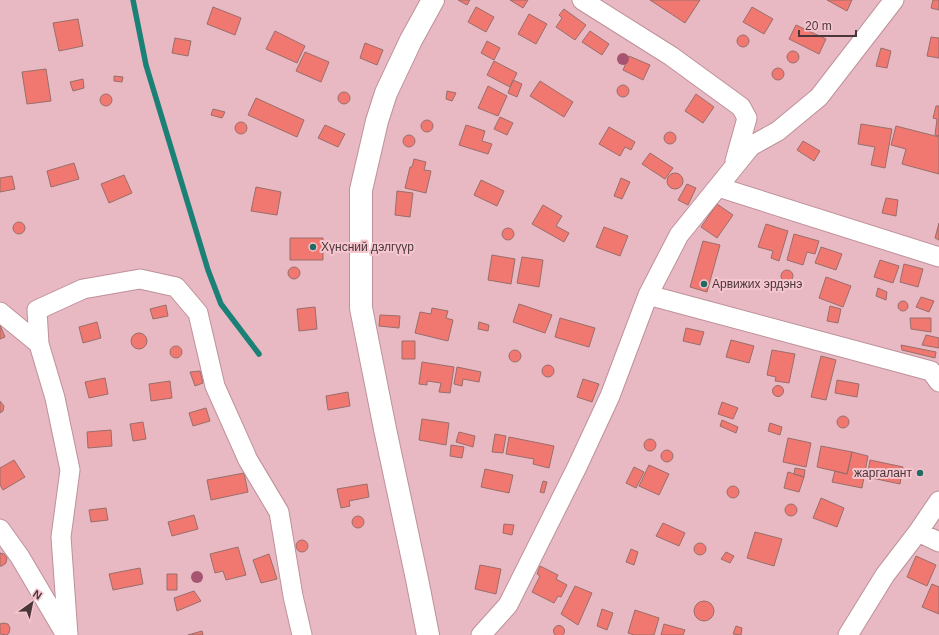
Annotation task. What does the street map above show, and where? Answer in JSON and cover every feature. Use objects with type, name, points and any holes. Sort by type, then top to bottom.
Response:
[{"type":"street","points":[[428,635],[361,308],[361,190],[377,121],[386,93],[411,40],[433,0]]},
{"type":"street","points":[[582,0],[671,56],[741,107],[747,118],[732,170]]},
{"type":"street","points":[[481,635],[510,603],[610,396],[648,295],[679,235],[750,146],[778,130],[819,97],[894,0]]},
{"type":"street","points":[[718,187],[939,257]]},
{"type":"street","points":[[67,635],[61,537],[70,470],[54,398],[39,344],[37,310],[83,289],[140,279],[176,287],[198,313],[215,386],[248,460],[279,512],[292,593],[302,635]]},
{"type":"street","points":[[648,295],[931,371],[939,382]]},
{"type":"street","points":[[0,312],[39,344]]},
{"type":"street","points":[[848,635],[885,575],[918,532],[939,501]]},
{"type":"street","points":[[0,529],[20,557],[67,635]]},
{"type":"street","points":[[918,532],[939,542]]},
{"type":"building","points":[[458,0],[470,0],[467,5]]},
{"type":"building","points":[[510,0],[528,0],[523,8]]},
{"type":"building","points":[[650,0],[700,0],[685,23]]},
{"type":"building","points":[[827,0],[852,0],[847,11]]},
{"type":"building","points":[[933,0],[939,0],[939,10],[931,8]]},
{"type":"building","points":[[213,7],[241,18],[235,35],[207,24]]},
{"type":"building","points":[[476,7],[494,17],[486,32],[468,22]]},
{"type":"building","points":[[752,7],[773,19],[764,34],[743,22]]},
{"type":"building","points":[[564,9],[586,25],[575,40],[556,27],[562,18],[559,15]]},
{"type":"building","points":[[529,14],[547,24],[536,44],[518,34]]},
{"type":"building","points":[[78,19],[83,46],[59,51],[53,23]]},
{"type":"building","points":[[796,25],[826,39],[819,54],[789,39]]},
{"type":"building","points":[[275,31],[305,46],[297,63],[266,49]]},
{"type":"building","points":[[590,31],[609,44],[602,55],[582,42]]},
{"type":"building","points":[[745,35],[748,36],[748,46],[741,47],[738,46],[737,39],[738,36]]},
{"type":"building","points":[[931,37],[939,38],[939,58],[927,56]]},
{"type":"building","points":[[175,38],[191,41],[188,56],[172,53]]},
{"type":"building","points":[[487,41],[500,48],[494,60],[481,53]]},
{"type":"building","points":[[365,43],[383,50],[377,65],[360,58]]},
{"type":"building","points":[[881,48],[891,51],[887,68],[876,66]]},
{"type":"building","points":[[795,51],[798,52],[798,62],[791,63],[788,62],[787,55],[788,52]]},
{"type":"building","points":[[305,52],[329,62],[321,82],[296,71]]},
{"type":"building","points":[[629,56],[650,65],[643,80],[623,70]]},
{"type":"building","points":[[494,61],[517,73],[510,87],[487,75]]},
{"type":"building","points":[[780,68],[783,69],[783,79],[776,80],[773,79],[772,72],[773,69]]},
{"type":"building","points":[[46,69],[51,101],[27,104],[22,72]]},
{"type":"building","points":[[114,76],[123,77],[122,82],[114,81]]},
{"type":"building","points":[[83,79],[84,88],[73,91],[70,82]]},
{"type":"building","points":[[513,80],[522,84],[517,97],[508,93]]},
{"type":"building","points":[[540,81],[573,102],[564,117],[530,96]]},
{"type":"building","points":[[625,85],[628,86],[628,96],[621,97],[618,96],[617,89],[618,86]]},
{"type":"building","points":[[488,86],[507,96],[498,116],[478,108]]},
{"type":"building","points":[[447,91],[456,93],[452,101],[446,99]]},
{"type":"building","points":[[346,92],[349,93],[349,103],[342,104],[339,103],[338,96],[339,93]]},
{"type":"building","points":[[108,94],[111,95],[111,105],[104,106],[101,105],[100,98],[101,95]]},
{"type":"building","points":[[696,94],[714,107],[703,123],[685,111]]},
{"type":"building","points":[[256,98],[304,120],[297,137],[248,115]]},
{"type":"building","points":[[936,106],[939,106],[939,136],[935,135],[937,119],[933,118]]},
{"type":"building","points":[[213,109],[225,112],[222,118],[211,115]]},
{"type":"building","points":[[500,117],[513,123],[507,135],[494,129]]},
{"type":"building","points":[[429,120],[432,121],[432,131],[425,132],[422,131],[421,124],[422,121]]},
{"type":"building","points":[[243,122],[246,123],[246,133],[239,134],[236,133],[235,126],[236,123]]},
{"type":"building","points":[[861,124],[892,129],[885,168],[871,165],[875,147],[858,144]]},
{"type":"building","points":[[325,125],[345,134],[338,147],[318,138]]},
{"type":"building","points":[[466,125],[485,131],[482,141],[492,144],[488,154],[459,145]]},
{"type":"building","points":[[896,126],[939,137],[939,174],[902,164],[906,149],[891,145]]},
{"type":"building","points":[[609,127],[635,142],[631,150],[625,147],[620,156],[599,144]]},
{"type":"building","points":[[672,132],[675,133],[675,143],[668,144],[665,143],[664,136],[665,133]]},
{"type":"building","points":[[411,135],[414,136],[414,146],[407,147],[404,146],[403,139],[404,136]]},
{"type":"building","points":[[803,141],[820,151],[814,161],[797,150]]},
{"type":"building","points":[[650,153],[673,168],[665,179],[642,164]]},
{"type":"building","points":[[414,159],[426,162],[424,170],[431,171],[426,193],[405,188],[410,167],[412,167]]},
{"type":"building","points":[[74,163],[79,179],[51,187],[47,171]]},
{"type":"building","points":[[675,173],[682,178],[683,181],[678,188],[675,189],[668,184],[667,181],[672,174]]},
{"type":"building","points":[[124,175],[132,193],[109,203],[101,184]]},
{"type":"building","points":[[12,176],[15,189],[0,192],[0,178]]},
{"type":"building","points":[[621,178],[630,182],[622,199],[614,196]]},
{"type":"building","points":[[481,180],[504,191],[497,206],[474,195]]},
{"type":"building","points":[[687,184],[696,188],[688,205],[678,200]]},
{"type":"building","points":[[256,187],[281,192],[277,215],[251,211]]},
{"type":"building","points":[[397,191],[413,193],[410,217],[395,215]]},
{"type":"building","points":[[886,198],[898,200],[896,216],[882,213]]},
{"type":"building","points":[[717,204],[733,215],[717,238],[701,227]]},
{"type":"building","points":[[543,205],[562,216],[556,226],[569,233],[564,242],[532,224]]},
{"type":"building","points":[[21,222],[24,223],[24,233],[17,234],[14,233],[13,226],[14,223]]},
{"type":"building","points":[[939,223],[939,240],[935,238]]},
{"type":"building","points":[[766,224],[788,231],[779,261],[771,258],[773,251],[758,247]]},
{"type":"building","points":[[604,227],[628,236],[620,256],[596,247]]},
{"type":"building","points":[[510,228],[513,229],[513,239],[506,240],[503,239],[502,232],[503,229]]},
{"type":"building","points":[[794,234],[819,241],[815,254],[807,252],[803,265],[787,260]]},
{"type":"building","points":[[290,238],[323,238],[323,260],[290,260]]},
{"type":"building","points":[[703,241],[720,245],[707,292],[690,287]]},
{"type":"building","points":[[821,247],[842,254],[836,270],[815,263]]},
{"type":"building","points":[[492,255],[515,259],[511,284],[488,280]]},
{"type":"building","points":[[522,257],[543,260],[539,287],[517,283]]},
{"type":"building","points":[[880,260],[899,266],[893,283],[874,277]]},
{"type":"building","points":[[904,264],[923,269],[918,287],[900,282]]},
{"type":"building","points":[[296,267],[299,268],[299,278],[292,279],[289,278],[288,271],[289,268]]},
{"type":"building","points":[[789,270],[792,271],[792,281],[785,282],[782,281],[781,274],[782,271]]},
{"type":"building","points":[[826,277],[851,286],[843,307],[819,298]]},
{"type":"building","points":[[878,288],[887,292],[886,300],[876,296]]},
{"type":"building","points":[[921,297],[934,301],[929,312],[916,307]]},
{"type":"building","points":[[901,301],[905,301],[907,302],[907,310],[901,311],[898,308],[898,304]]},
{"type":"building","points":[[519,304],[552,315],[545,333],[513,322]]},
{"type":"building","points":[[166,305],[168,316],[153,319],[150,309]]},
{"type":"building","points":[[830,306],[841,309],[838,323],[827,321]]},
{"type":"building","points":[[315,307],[317,329],[299,331],[297,309]]},
{"type":"building","points":[[432,308],[448,311],[446,318],[453,320],[448,341],[415,333],[420,312],[431,314]]},
{"type":"building","points":[[380,315],[400,316],[399,328],[379,326]]},
{"type":"building","points":[[560,318],[595,328],[589,347],[555,337]]},
{"type":"building","points":[[910,318],[931,318],[931,332],[911,329]]},
{"type":"building","points":[[97,322],[101,338],[83,343],[79,327]]},
{"type":"building","points":[[479,322],[489,325],[488,331],[478,329]]},
{"type":"building","points":[[0,325],[5,337],[0,339]]},
{"type":"building","points":[[686,328],[704,332],[700,345],[683,341]]},
{"type":"building","points":[[139,333],[145,335],[147,341],[145,347],[139,349],[133,347],[131,341],[133,335]]},
{"type":"building","points":[[926,335],[939,338],[939,348],[922,345]]},
{"type":"building","points":[[731,340],[754,346],[749,363],[726,357]]},
{"type":"building","points":[[402,341],[415,341],[415,359],[402,359]]},
{"type":"building","points":[[901,345],[936,352],[935,358],[902,350]]},
{"type":"building","points":[[178,346],[181,347],[181,357],[174,358],[171,357],[170,350],[171,347]]},
{"type":"building","points":[[517,350],[520,351],[520,361],[513,362],[510,361],[509,354],[510,351]]},
{"type":"building","points":[[772,350],[795,354],[789,383],[775,381],[776,377],[767,375]]},
{"type":"building","points":[[821,356],[836,360],[826,400],[811,397]]},
{"type":"building","points":[[422,362],[454,367],[450,393],[439,392],[441,383],[427,381],[427,385],[419,384]]},
{"type":"building","points":[[550,365],[553,366],[553,376],[546,377],[543,376],[542,369],[543,366]]},
{"type":"building","points":[[457,367],[481,372],[479,382],[463,379],[462,386],[454,384]]},
{"type":"building","points":[[200,371],[203,383],[195,386],[190,372]]},
{"type":"building","points":[[105,378],[108,394],[89,398],[85,382]]},
{"type":"building","points":[[583,379],[599,384],[592,402],[577,397]]},
{"type":"building","points":[[837,380],[859,384],[857,397],[835,393]]},
{"type":"building","points":[[170,381],[172,398],[151,401],[149,384]]},
{"type":"building","points":[[778,385],[782,387],[784,391],[782,395],[778,397],[774,395],[772,391],[774,387]]},
{"type":"building","points":[[348,392],[350,406],[328,410],[326,396]]},
{"type":"building","points":[[0,401],[4,406],[3,411],[0,413]]},
{"type":"building","points":[[722,402],[738,408],[733,419],[718,414]]},
{"type":"building","points":[[206,408],[210,421],[193,426],[189,413]]},
{"type":"building","points":[[845,416],[848,417],[848,427],[841,428],[838,427],[837,420],[838,417]]},
{"type":"building","points":[[422,419],[449,423],[446,445],[419,440]]},
{"type":"building","points":[[722,420],[738,427],[736,433],[720,426]]},
{"type":"building","points":[[143,422],[146,439],[133,441],[130,424]]},
{"type":"building","points":[[770,423],[782,427],[780,435],[768,431]]},
{"type":"building","points":[[111,430],[112,446],[88,448],[87,432]]},
{"type":"building","points":[[459,432],[475,436],[473,447],[456,442]]},
{"type":"building","points":[[495,434],[506,436],[503,453],[492,452]]},
{"type":"building","points":[[509,437],[554,446],[549,468],[533,464],[534,459],[506,454]]},
{"type":"building","points":[[788,438],[811,443],[806,467],[783,462]]},
{"type":"building","points":[[652,439],[655,440],[655,450],[648,451],[645,450],[644,443],[645,440]]},
{"type":"building","points":[[451,445],[464,447],[462,458],[450,456]]},
{"type":"building","points":[[821,446],[852,452],[847,474],[817,467]]},
{"type":"building","points":[[669,450],[672,451],[672,461],[665,462],[662,461],[661,454],[662,451]]},
{"type":"building","points":[[852,452],[868,456],[862,488],[832,482],[835,471],[847,474]]},
{"type":"building","points":[[14,460],[25,477],[3,490],[0,485],[0,468]]},
{"type":"building","points":[[870,460],[903,467],[900,484],[867,477]]},
{"type":"building","points":[[649,465],[669,474],[659,495],[639,486]]},
{"type":"building","points":[[634,467],[644,472],[636,488],[626,483]]},
{"type":"building","points":[[795,468],[805,470],[804,477],[794,474]]},
{"type":"building","points":[[485,469],[513,475],[509,493],[481,487]]},
{"type":"building","points":[[788,472],[804,477],[799,492],[784,488]]},
{"type":"building","points":[[244,473],[248,492],[211,500],[207,480]]},
{"type":"building","points":[[543,481],[547,482],[544,493],[540,492]]},
{"type":"building","points":[[367,484],[369,497],[349,501],[350,506],[341,508],[337,489]]},
{"type":"building","points":[[735,486],[738,487],[738,497],[731,498],[728,497],[727,490],[728,487]]},
{"type":"building","points":[[821,498],[844,508],[837,527],[813,518]]},
{"type":"building","points":[[793,504],[796,505],[796,515],[789,516],[786,515],[785,508],[786,505]]},
{"type":"building","points":[[106,508],[108,520],[91,522],[89,510]]},
{"type":"building","points":[[194,515],[198,529],[172,536],[168,522]]},
{"type":"building","points":[[360,516],[363,517],[363,527],[356,528],[353,527],[352,520],[353,517]]},
{"type":"building","points":[[663,523],[685,533],[679,546],[656,536]]},
{"type":"building","points":[[504,524],[514,525],[512,535],[503,533]]},
{"type":"building","points":[[755,532],[782,539],[774,566],[747,558]]},
{"type":"building","points":[[304,540],[307,541],[307,551],[300,552],[297,551],[296,544],[297,541]]},
{"type":"building","points":[[702,543],[705,544],[705,554],[698,555],[695,554],[694,547],[695,544]]},
{"type":"building","points":[[238,547],[246,575],[226,580],[223,571],[215,573],[210,554]]},
{"type":"building","points":[[631,549],[638,552],[634,565],[626,562]]},
{"type":"building","points":[[726,552],[734,556],[730,563],[721,559]]},
{"type":"building","points":[[0,553],[4,554],[7,558],[6,563],[2,566],[0,566]]},
{"type":"building","points":[[269,554],[277,579],[261,583],[253,560]]},
{"type":"building","points":[[916,556],[936,565],[927,586],[907,577]]},
{"type":"building","points":[[480,565],[501,569],[496,594],[475,589]]},
{"type":"building","points":[[540,566],[558,575],[556,579],[567,585],[561,597],[558,596],[554,603],[532,592],[540,576],[537,574]]},
{"type":"building","points":[[140,568],[143,584],[113,590],[109,574]]},
{"type":"building","points":[[167,574],[177,574],[177,590],[167,590]]},
{"type":"building","points":[[932,584],[939,587],[939,614],[922,607]]},
{"type":"building","points":[[575,586],[592,593],[578,625],[561,614]]},
{"type":"building","points":[[194,591],[201,601],[177,611],[174,598]]},
{"type":"building","points":[[704,601],[711,604],[714,611],[711,618],[704,621],[697,618],[694,611],[697,604]]},
{"type":"building","points":[[602,609],[613,613],[607,630],[597,626]]},
{"type":"building","points":[[635,610],[659,618],[654,635],[634,635],[628,633]]},
{"type":"building","points":[[0,624],[8,624],[10,628],[7,635],[0,634]]},
{"type":"building","points":[[664,624],[685,630],[683,635],[661,635]]},
{"type":"building","points":[[559,625],[563,627],[565,631],[563,635],[559,637],[555,635],[553,631],[555,627]]},
{"type":"building","points":[[736,626],[742,628],[741,635],[733,634]]},
{"type":"building","points":[[202,631],[203,635],[188,635]]},
{"type":"waterway","points":[[133,0],[146,65],[208,270],[221,304],[259,354]]},
{"type":"place","name":"Хүнсний дэлгүүр","points":[[313,247]]},
{"type":"place","name":"Арвижих эрдэнэ","points":[[704,284]]},
{"type":"place","name":"жаргалант","points":[[920,473]]}]
